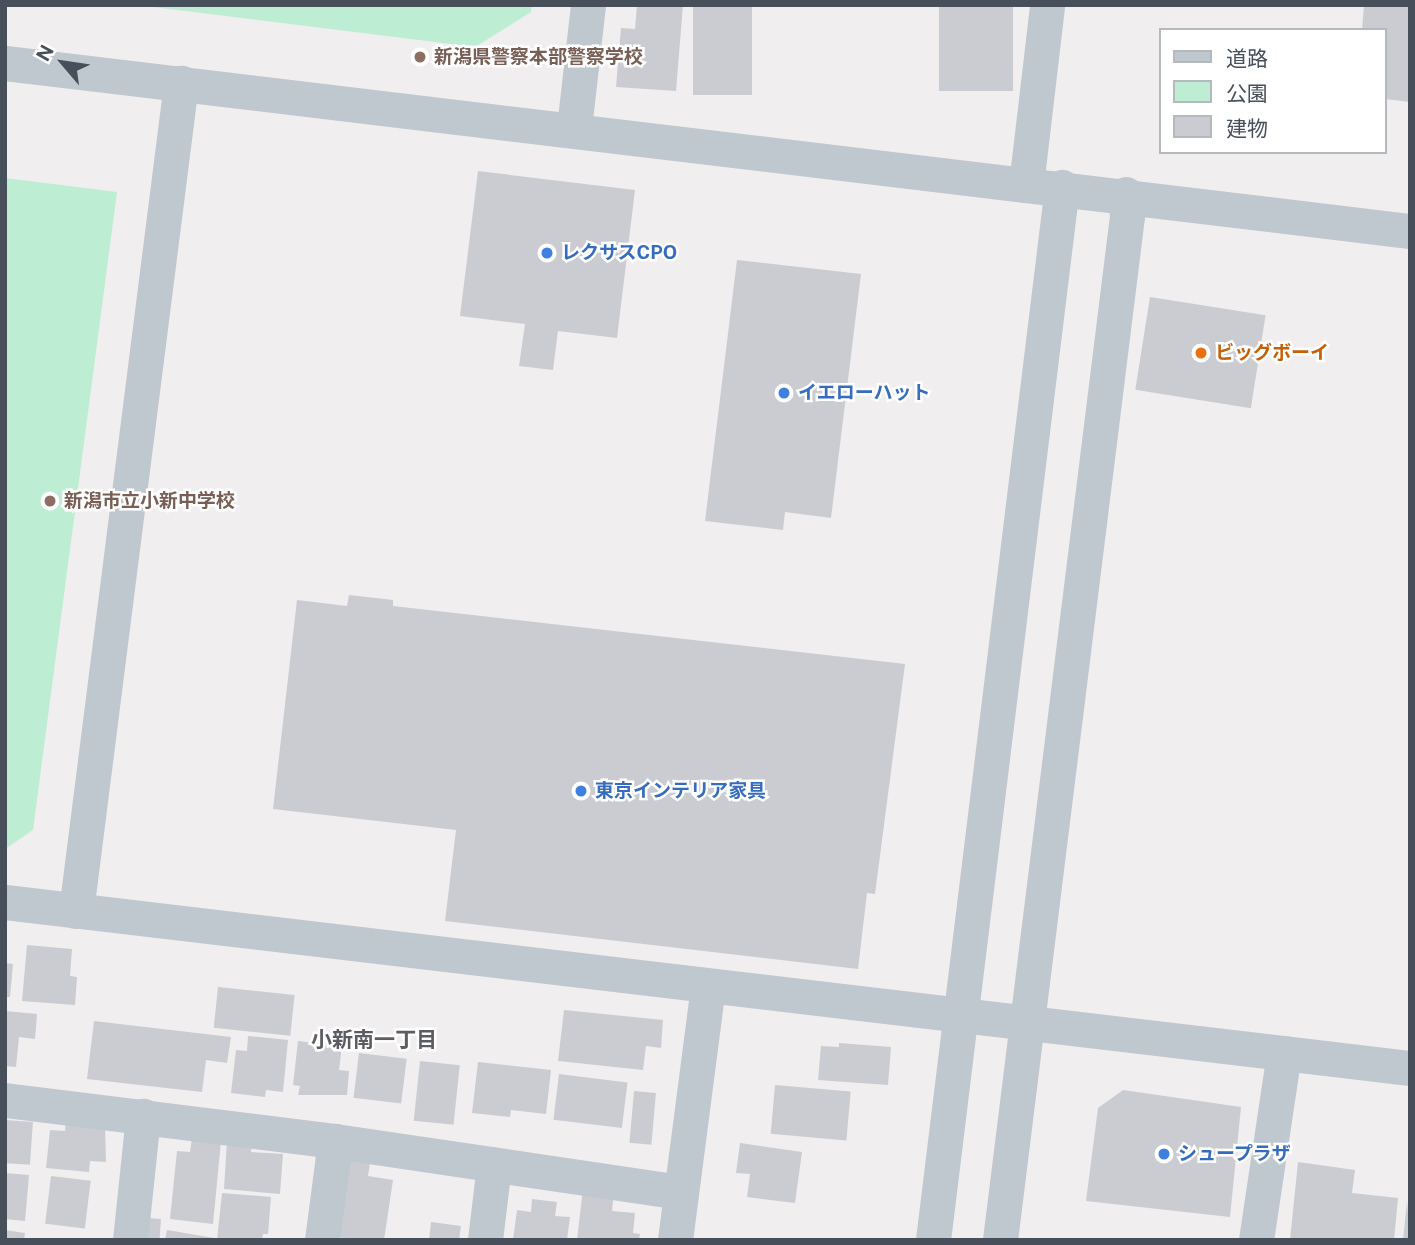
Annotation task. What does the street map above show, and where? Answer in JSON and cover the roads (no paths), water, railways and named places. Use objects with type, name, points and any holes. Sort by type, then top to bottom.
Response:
[{"type":"street","points":[[574,128],[588,5]]},
{"type":"street","points":[[1026,185],[1047,5]]},
{"type":"street","points":[[5,63],[574,128],[1026,185],[1126,194],[1410,231]]},
{"type":"street","points":[[76,911],[181,83]]},
{"type":"street","points":[[933,1240],[1062,187]]},
{"type":"street","points":[[1000,1240],[1128,216],[1126,194]]},
{"type":"street","points":[[5,902],[960,1018],[1027,1023],[1410,1068]]},
{"type":"street","points":[[675,1240],[708,987]]},
{"type":"street","points":[[1256,1240],[1284,1053]]},
{"type":"street","points":[[5,1100],[143,1115],[335,1141],[680,1192]]},
{"type":"street","points":[[130,1240],[143,1115]]},
{"type":"street","points":[[322,1240],[335,1141]]},
{"type":"street","points":[[485,1240],[494,1165]]},
{"type":"place","name":"新潟県警察本部警察学校","points":[[420,57]]},
{"type":"place","name":"レクサスCPO","points":[[547,253]]},
{"type":"place","name":"ビッグボーイ","points":[[1201,353]]},
{"type":"place","name":"イエローハット","points":[[784,393]]},
{"type":"place","name":"新潟市立小新中学校","points":[[50,501]]},
{"type":"place","name":"東京インテリア家具","points":[[581,791]]},
{"type":"place","name":"シュープラザ","points":[[1164,1154]]},
{"type":"district","name":"小新南一丁目","points":[[374,1040]]}]
